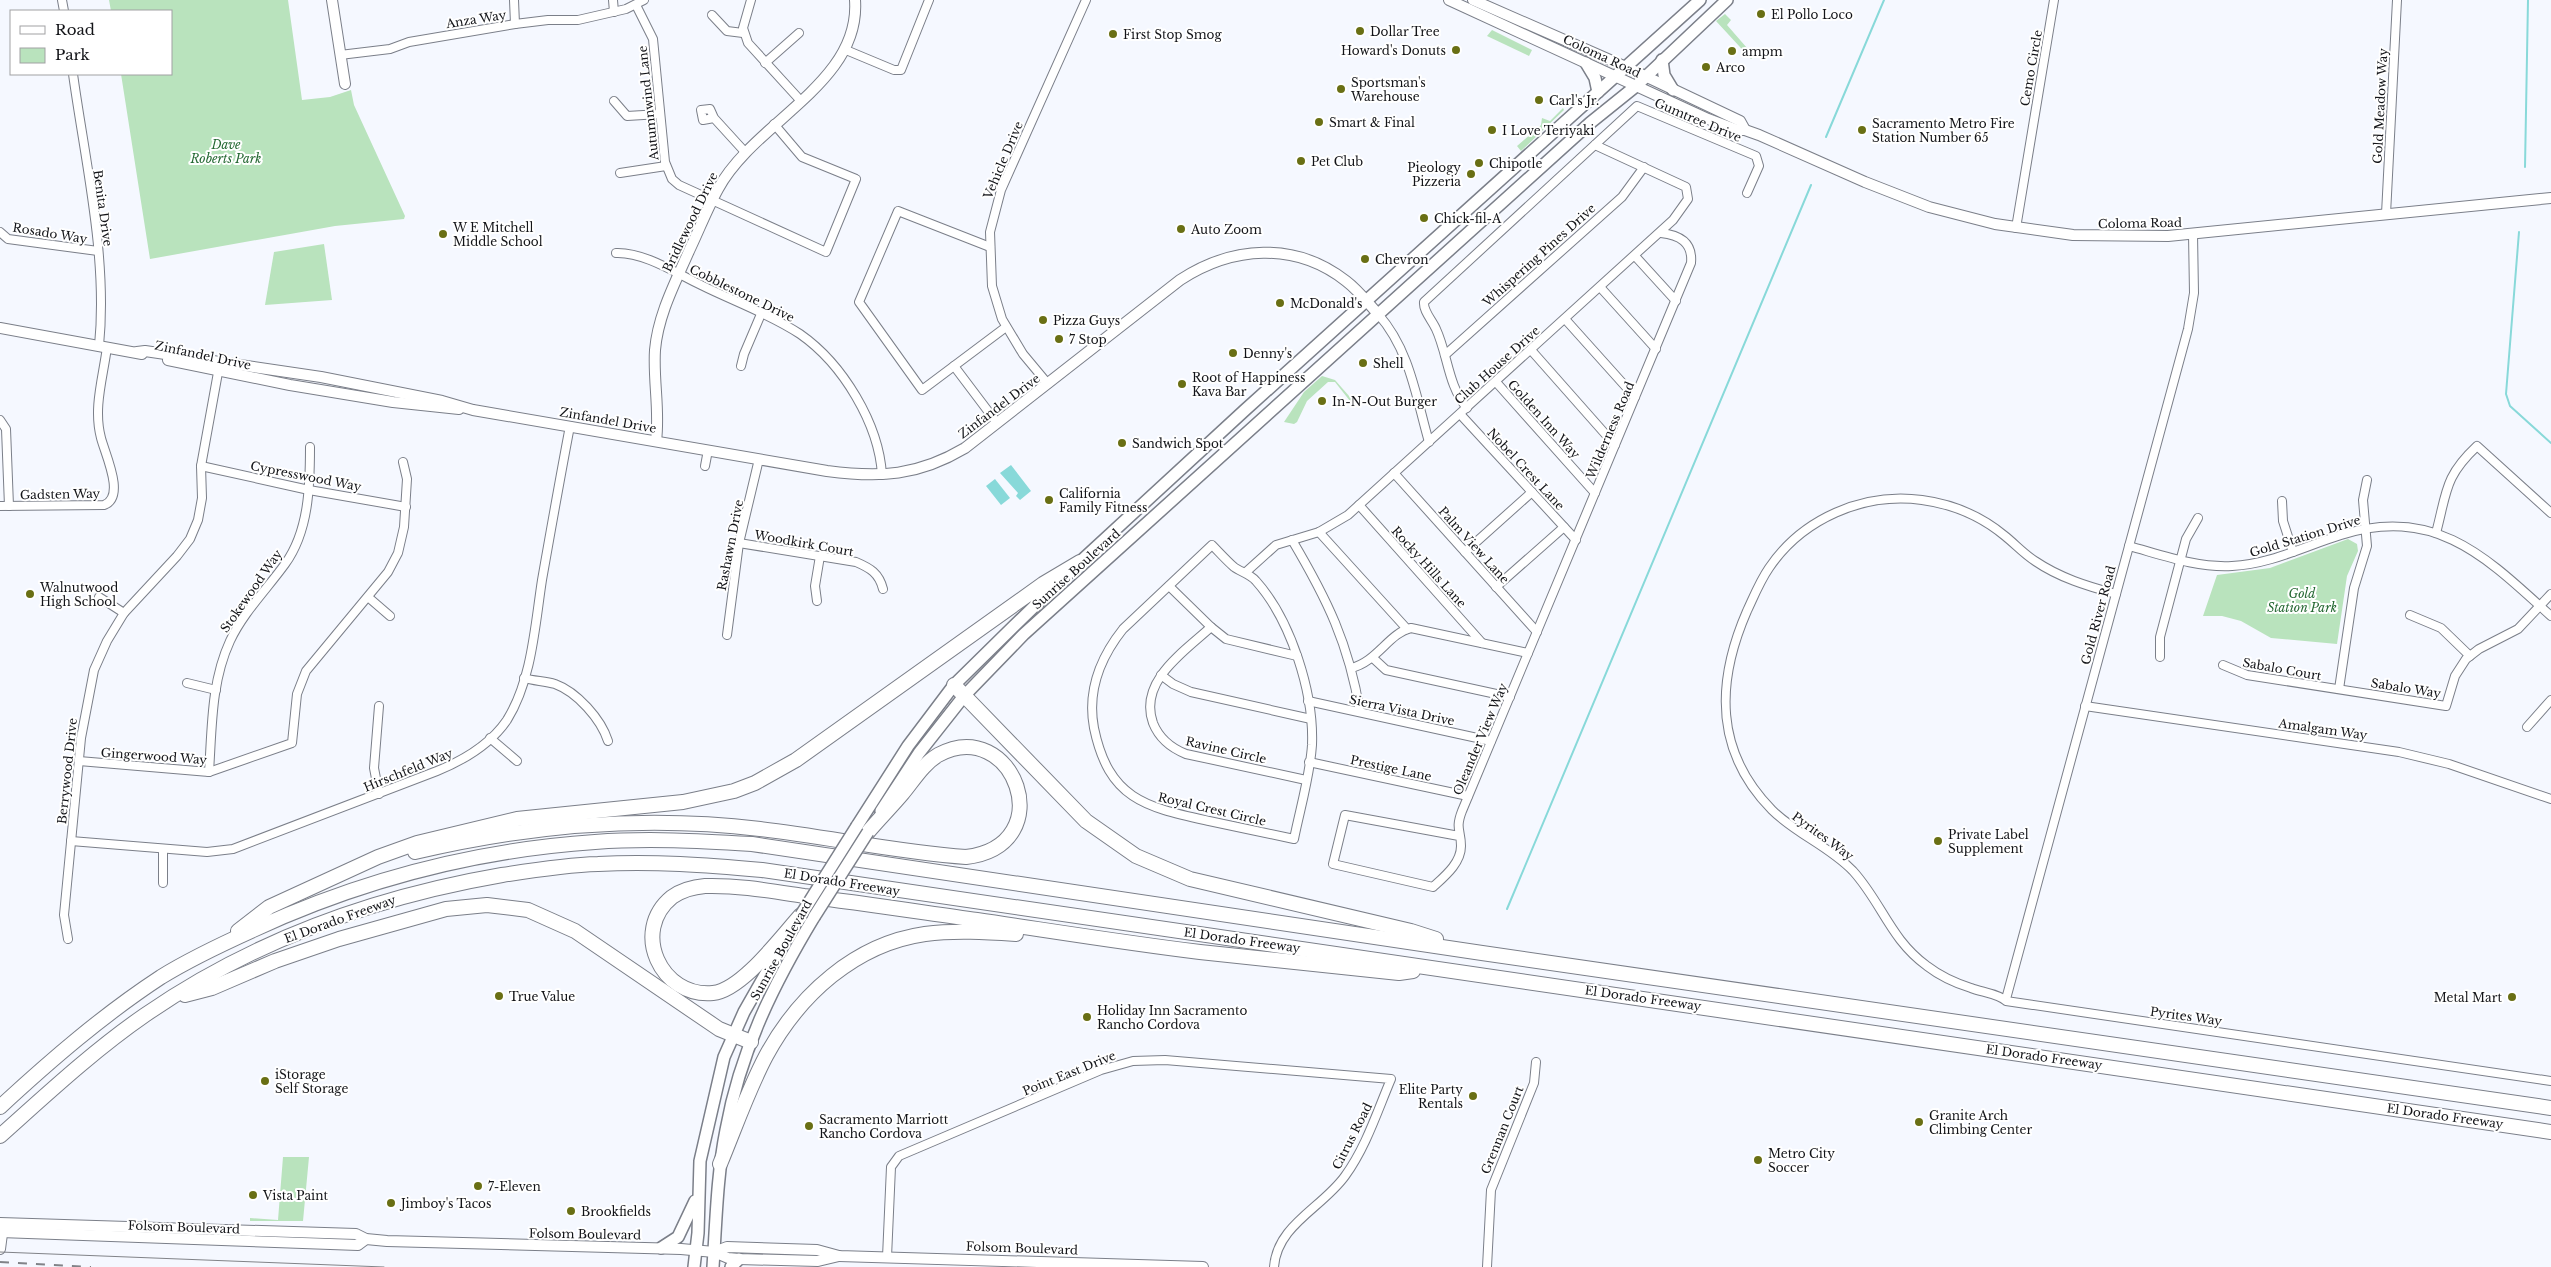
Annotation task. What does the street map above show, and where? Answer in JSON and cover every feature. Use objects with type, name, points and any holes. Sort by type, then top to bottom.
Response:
[{"type":"highway","points":[[220,945],[269,906],[361,865],[417,843],[480,826],[517,819],[683,802],[734,791],[755,783],[796,760],[1035,589],[1080,562]]},
{"type":"highway","points":[[954,685],[1086,821],[1136,856],[1190,879],[1411,931],[1442,944]]},
{"type":"highway","points":[[361,865],[508,834],[586,824],[676,822],[760,829],[943,855],[979,855],[1002,844],[1016,824],[1020,806],[1017,784],[1010,770],[995,756],[972,748],[953,749],[937,756],[922,769],[863,829]]},
{"type":"highway","name":"El Dorado Freeway","points":[[0,1107],[98,1022],[161,977],[220,945],[311,905],[366,885],[442,864],[518,850],[596,842],[674,840],[752,844],[1442,944],[1460,950],[2551,1108]]},
{"type":"highway","name":"El Dorado Freeway","points":[[0,1136],[72,1070],[167,1000],[227,965],[299,932],[371,905],[444,885],[553,867],[672,862],[762,870],[2551,1132]]},
{"type":"highway","points":[[808,916],[735,986],[717,992],[698,993],[681,987],[666,975],[654,952],[653,927],[660,910],[675,895],[703,886],[739,887],[853,902],[1202,952],[1399,973],[1431,968]]},
{"type":"highway","points":[[167,1000],[212,988],[275,962],[339,939],[446,909],[487,904],[528,910],[575,931],[683,1007],[732,1036],[751,1042]]},
{"type":"highway","points":[[720,1164],[766,1056],[788,1021],[815,989],[847,964],[883,945],[924,934],[972,931],[1112,940]]},
{"type":"main road","points":[[332,0],[345,84]]},
{"type":"main road","name":"Bridlewood Drive","points":[[656,441],[658,403],[655,364],[657,338],[663,310],[678,274],[713,199],[726,176],[745,152],[830,72],[846,50],[855,22],[856,0]]},
{"type":"main road","name":"Coloma Road","points":[[1449,0],[1708,119],[1737,130],[1745,130],[1896,195],[1961,216],[2016,228],[2107,237],[2192,234],[2551,198]]},
{"type":"main road","name":"Coloma Road","points":[[1473,0],[1626,67],[1740,121],[1745,130]]},
{"type":"main road","name":"Sunrise Boulevard","points":[[694,1267],[700,1161],[724,1057],[732,1036],[863,829],[908,746],[954,685],[1080,562],[1700,0]]},
{"type":"main road","name":"Sunrise Boulevard","points":[[863,829],[964,696],[1024,634],[1590,123],[1636,86],[1727,0]]},
{"type":"main road","points":[[1662,60],[1664,74],[1673,90]]},
{"type":"main road","points":[[1586,63],[1595,78],[1598,92]]},
{"type":"main road","name":"Zinfandel Drive","points":[[0,328],[137,352],[145,350],[219,367],[360,384],[442,400],[473,410],[759,459],[860,475],[882,475],[917,470],[943,461],[997,423],[1180,280],[1200,267],[1230,256],[1262,251],[1290,255],[1306,260],[1346,281],[1378,314]]},
{"type":"main road","name":"Sunrise Boulevard","points":[[713,1267],[720,1164],[732,1100],[757,1021],[808,916]]},
{"type":"main road","points":[[661,1248],[678,1237],[698,1194]]},
{"type":"main road","points":[[0,1249],[1,1228]]},
{"type":"main road","name":"Folsom Boulevard","points":[[1,1228],[226,1232],[237,1234],[242,1229],[356,1234],[366,1239],[661,1248],[714,1252],[735,1263],[818,1261],[839,1256]]},
{"type":"main road","name":"Folsom Boulevard","points":[[1,1228],[198,1239],[358,1245],[366,1239]]},
{"type":"main road","points":[[198,1239],[208,1234],[226,1232]]},
{"type":"main road","name":"Folsom Boulevard","points":[[714,1252],[727,1247],[736,1247],[817,1250],[839,1256],[1203,1267]]},
{"type":"street","points":[[514,0],[515,24]]},
{"type":"street","points":[[613,0],[614,12]]},
{"type":"street","name":"Anza Way","points":[[340,55],[390,49],[409,42],[515,24],[548,20],[578,20],[614,12],[636,5],[644,0]]},
{"type":"street","points":[[751,0],[743,33],[748,43],[800,100]]},
{"type":"street","points":[[846,50],[894,70],[901,70],[929,0]]},
{"type":"street","name":"Vehicle Drive","points":[[1048,384],[1022,354],[1006,327],[992,286],[990,246],[993,214],[1001,190],[1086,0]]},
{"type":"street","name":"Cemo Circle","points":[[2016,228],[2054,0]]},
{"type":"street","name":"Gold Meadow Way","points":[[2386,214],[2397,0]]},
{"type":"street","name":"Autumnwind Lane","points":[[636,5],[653,39],[666,166],[672,179],[679,185],[826,252],[856,179],[802,157],[774,124]]},
{"type":"street","points":[[712,15],[727,31],[743,33]]},
{"type":"street","points":[[766,63],[799,33]]},
{"type":"street","name":"Benita Drive","points":[[73,75],[102,270],[103,346]]},
{"type":"street","points":[[614,101],[627,116],[660,114]]},
{"type":"street","name":"Gumtree Drive","points":[[1467,408],[1456,394],[1435,326],[1424,309],[1426,299],[1638,106],[1756,156],[1759,160],[1759,166],[1747,193]]},
{"type":"street","points":[[714,118],[745,152]]},
{"type":"street","name":"Club House Drive","points":[[1246,572],[1268,551],[1283,542],[1319,532],[1333,525],[1359,505],[1661,233],[1687,201],[1688,192],[1684,185],[1595,145]]},
{"type":"street","points":[[620,173],[666,166]]},
{"type":"street","name":"Whispering Pines Drive","points":[[1445,355],[1622,196],[1644,167]]},
{"type":"street","points":[[990,246],[898,211],[859,302],[922,390],[1006,327]]},
{"type":"street","name":"Rosado Way","points":[[0,232],[8,239],[98,251]]},
{"type":"street","name":"Wilderness Road","points":[[1528,652],[1692,263],[1692,256],[1688,245],[1681,238],[1661,233]]},
{"type":"street","name":"Gold River Road","points":[[2006,999],[2188,329],[2194,288],[2192,234]]},
{"type":"street","name":"Cobblestone Drive","points":[[616,253],[632,254],[678,274],[787,327],[812,344],[842,379],[862,407],[874,430],[882,475]]},
{"type":"street","points":[[1635,256],[1676,301]]},
{"type":"street","points":[[1600,287],[1656,349]]},
{"type":"street","points":[[741,366],[744,354],[761,314]]},
{"type":"street","name":"Zinfandel Drive","points":[[1378,314],[1394,333],[1406,358],[1429,442]]},
{"type":"street","points":[[1566,319],[1635,397]]},
{"type":"street","name":"Gadsten Way","points":[[0,506],[104,505],[110,503],[113,498],[111,466],[103,447],[97,419],[103,346]]},
{"type":"street","points":[[1531,350],[1616,445]]},
{"type":"street","points":[[954,366],[997,423]]},
{"type":"street","name":"Berrywood Drive","points":[[68,939],[64,916],[82,725],[94,670],[107,641],[124,613],[177,556],[190,539],[201,510],[201,466],[219,367]]},
{"type":"street","points":[[835,384],[842,379]]},
{"type":"street","name":"Golden Inn Way","points":[[1496,382],[1595,493]]},
{"type":"street","name":"Nobel Crest Lane","points":[[1460,414],[1576,540]]},
{"type":"street","points":[[0,420],[6,429],[9,506]]},
{"type":"street","name":"Hirschfeld Way","points":[[71,841],[207,852],[233,849],[457,763],[490,738],[506,721],[524,678],[570,426]]},
{"type":"street","points":[[2436,533],[2446,492],[2454,471],[2477,446],[2551,513]]},
{"type":"street","name":"Stokewood Way","points":[[209,772],[216,690],[221,665],[233,634],[285,564],[296,543],[309,490],[310,447]]},
{"type":"street","points":[[705,466],[708,450]]},
{"type":"street","name":"Rashawn Drive","points":[[727,635],[739,543],[759,459]]},
{"type":"street","name":"Gingerwood Way","points":[[79,761],[209,772],[292,743],[297,694],[306,671],[388,572],[398,553],[406,507],[407,479],[403,462]]},
{"type":"street","name":"Cypresswood Way","points":[[201,466],[309,490],[406,507]]},
{"type":"street","name":"Palm View Lane","points":[[1394,473],[1537,632]]},
{"type":"street","points":[[2339,689],[2354,588],[2366,553],[2367,529],[2363,500],[2367,480]]},
{"type":"street","points":[[1465,552],[1532,492]]},
{"type":"street","name":"Pyrites Way","points":[[2116,594],[2070,580],[2050,570],[2034,561],[1993,526],[1960,509],[1919,499],[1872,501],[1846,508],[1827,517],[1788,545],[1770,566],[1758,586],[1731,653],[1725,684],[1729,730],[1740,764],[1761,798],[1785,822],[1832,853],[1854,872],[1871,895],[1895,935],[1913,955],[1946,978],[2006,999],[2551,1081]]},
{"type":"street","points":[[2282,501],[2283,521],[2293,552]]},
{"type":"street","name":"Rocky Hills Lane","points":[[1359,505],[1482,643]]},
{"type":"street","points":[[2160,657],[2160,637],[2187,536],[2198,518]]},
{"type":"street","points":[[1496,587],[1564,527]]},
{"type":"street","name":"Gold Station Drive","points":[[2129,546],[2201,565],[2232,566],[2265,561],[2342,535],[2367,529],[2400,527],[2436,533],[2480,554],[2551,616]]},
{"type":"street","points":[[1319,532],[1407,629]]},
{"type":"street","points":[[1292,540],[1332,612],[1351,668],[1360,712]]},
{"type":"street","name":"Woodkirk Court","points":[[739,543],[820,556],[866,566],[877,574],[883,589]]},
{"type":"street","name":"Royal Crest Circle","points":[[1212,545],[1233,566],[1246,572],[1256,581],[1277,612],[1297,656],[1308,701],[1310,719],[1312,747],[1294,839],[1152,807],[1128,793],[1110,772],[1102,754],[1094,723],[1092,701],[1098,670],[1112,643],[1123,629],[1169,586],[1212,545]]},
{"type":"street","points":[[817,601],[815,586],[820,556]]},
{"type":"street","points":[[1169,586],[1211,627],[1235,642],[1297,656]]},
{"type":"street","name":"Sabalo Way","points":[[2339,689],[2446,706],[2455,676],[2470,656],[2484,646],[2512,634],[2551,594]]},
{"type":"street","points":[[99,596],[124,613]]},
{"type":"street","points":[[368,597],[390,616]]},
{"type":"street","points":[[2410,615],[2446,632],[2470,656]]},
{"type":"street","name":"Ravine Circle","points":[[1211,627],[1161,675],[1151,698],[1152,718],[1158,733],[1172,747],[1186,754],[1306,780]]},
{"type":"street","points":[[1351,668],[1365,664],[1407,629],[1417,628],[1528,652]]},
{"type":"street","name":"Oleander View Way","points":[[1459,836],[1345,814],[1333,864],[1433,887],[1451,871],[1461,847],[1459,836],[1457,828],[1459,819],[1528,652]]},
{"type":"street","points":[[1373,658],[1386,670],[1510,696]]},
{"type":"street","name":"Sabalo Court","points":[[2223,665],[2247,675],[2339,689]]},
{"type":"street","points":[[1161,675],[1173,684],[1191,692],[1310,719]]},
{"type":"street","points":[[524,678],[553,684],[568,691],[602,727],[608,741]]},
{"type":"street","points":[[187,683],[216,690]]},
{"type":"street","points":[[2526,727],[2551,700]]},
{"type":"street","name":"Sierra Vista Drive","points":[[1308,701],[1491,741]]},
{"type":"street","points":[[379,706],[374,768],[379,794]]},
{"type":"street","name":"Amalgam Way","points":[[2085,706],[2399,752],[2449,764],[2551,799]]},
{"type":"street","points":[[490,738],[517,762]]},
{"type":"street","name":"Prestige Lane","points":[[1309,762],[1468,796]]},
{"type":"street","points":[[163,883],[164,849]]},
{"type":"street","name":"Point East Drive","points":[[887,1257],[890,1167],[899,1156],[1101,1070],[1132,1061],[1165,1060],[1391,1079]]},
{"type":"street","name":"Grennan Court","points":[[1487,1267],[1491,1190],[1534,1083],[1536,1062]]},
{"type":"street","name":"Citrus Road","points":[[1274,1267],[1274,1257],[1282,1239],[1292,1227],[1335,1188],[1353,1164],[1391,1079]]},
{"type":"green space","name":"Dave Roberts Park","points":[[109,0],[288,0],[302,100],[330,97],[351,90],[354,105],[405,216],[404,219],[335,226],[150,259],[121,75],[172,75],[172,10],[111,10]]},
{"type":"green space","points":[[1725,14],[1731,20],[1727,25],[1754,56],[1751,59],[1716,21]]},
{"type":"green space","points":[[1492,30],[1532,50],[1529,56],[1487,36]]},
{"type":"green space","points":[[1563,108],[1564,110],[1521,151],[1517,146],[1541,125],[1542,118],[1550,121]]},
{"type":"green space","points":[[324,244],[332,300],[265,305],[274,252]]},
{"type":"green space","points":[[1322,376],[1335,380],[1356,404],[1350,406],[1350,401],[1335,382],[1328,382],[1307,401],[1297,422],[1294,424],[1284,422],[1304,392]]},
{"type":"green space","name":"Gold Station Park","points":[[2348,539],[2357,544],[2358,551],[2347,576],[2337,644],[2271,638],[2241,621],[2222,616],[2203,616],[2217,575],[2270,568]]},
{"type":"green space","points":[[283,1157],[309,1157],[303,1221],[250,1221],[250,1218],[278,1220]]},
{"type":"water","points":[[1011,465],[1031,491],[1020,500],[1016,496],[1018,493],[1000,473]]},
{"type":"water","points":[[995,479],[1010,498],[1001,505],[986,486]]},
{"type":"waterway","points":[[1826,137],[1884,0]]},
{"type":"waterway","points":[[2525,167],[2528,0]]},
{"type":"waterway","points":[[1507,909],[1811,185]]},
{"type":"waterway","points":[[2519,232],[2506,394],[2510,406],[2551,443]]},
{"type":"tram line","points":[[0,1252],[384,1267]]},
{"type":"railway","points":[[0,1262],[91,1267]]},
{"type":"place","name":"El Pollo Loco","points":[[1761,14]]},
{"type":"place","name":"Dollar Tree","points":[[1360,31]]},
{"type":"place","name":"First Stop Smog","points":[[1113,34]]},
{"type":"place","name":"Howard's Donuts","points":[[1456,50]]},
{"type":"place","name":"ampm","points":[[1732,51]]},
{"type":"place","name":"Arco","points":[[1706,67]]},
{"type":"place","name":"Sportsman's Warehouse","points":[[1341,89]]},
{"type":"place","name":"Carl's Jr.","points":[[1539,100]]},
{"type":"place","name":"Smart & Final","points":[[1319,122]]},
{"type":"place","name":"I Love Teriyaki","points":[[1492,130]]},
{"type":"place","name":"Sacramento Metro Fire Station Number 65","points":[[1862,130]]},
{"type":"place","name":"Pet Club","points":[[1301,161]]},
{"type":"place","name":"Chipotle","points":[[1479,163]]},
{"type":"place","name":"Pieology Pizzeria","points":[[1471,174]]},
{"type":"place","name":"Chick-fil-A","points":[[1424,218]]},
{"type":"place","name":"Auto Zoom","points":[[1181,229]]},
{"type":"place","name":"W E Mitchell Middle School","points":[[443,234]]},
{"type":"place","name":"Chevron","points":[[1365,259]]},
{"type":"place","name":"McDonald's","points":[[1280,303]]},
{"type":"place","name":"Pizza Guys","points":[[1043,320]]},
{"type":"place","name":"7 Stop","points":[[1059,339]]},
{"type":"place","name":"Denny's","points":[[1233,353]]},
{"type":"place","name":"Shell","points":[[1363,363]]},
{"type":"place","name":"Root of Happiness Kava Bar","points":[[1182,384]]},
{"type":"place","name":"In-N-Out Burger","points":[[1322,401]]},
{"type":"place","name":"Sandwich Spot","points":[[1122,443]]},
{"type":"place","name":"California Family Fitness","points":[[1049,500]]},
{"type":"place","name":"Walnutwood High School","points":[[30,594]]},
{"type":"place","name":"Private Label Supplement","points":[[1938,841]]},
{"type":"place","name":"True Value","points":[[499,996]]},
{"type":"place","name":"Metal Mart","points":[[2512,997]]},
{"type":"place","name":"Holiday Inn Sacramento Rancho Cordova","points":[[1087,1017]]},
{"type":"place","name":"iStorage Self Storage","points":[[265,1081]]},
{"type":"place","name":"Elite Party Rentals","points":[[1473,1096]]},
{"type":"place","name":"Granite Arch Climbing Center","points":[[1919,1122]]},
{"type":"place","name":"Sacramento Marriott Rancho Cordova","points":[[809,1126]]},
{"type":"place","name":"Metro City Soccer","points":[[1758,1160]]},
{"type":"place","name":"7-Eleven","points":[[478,1186]]},
{"type":"place","name":"Vista Paint","points":[[253,1195]]},
{"type":"place","name":"Jimboy's Tacos","points":[[391,1203]]},
{"type":"place","name":"Brookfields","points":[[571,1211]]}]
